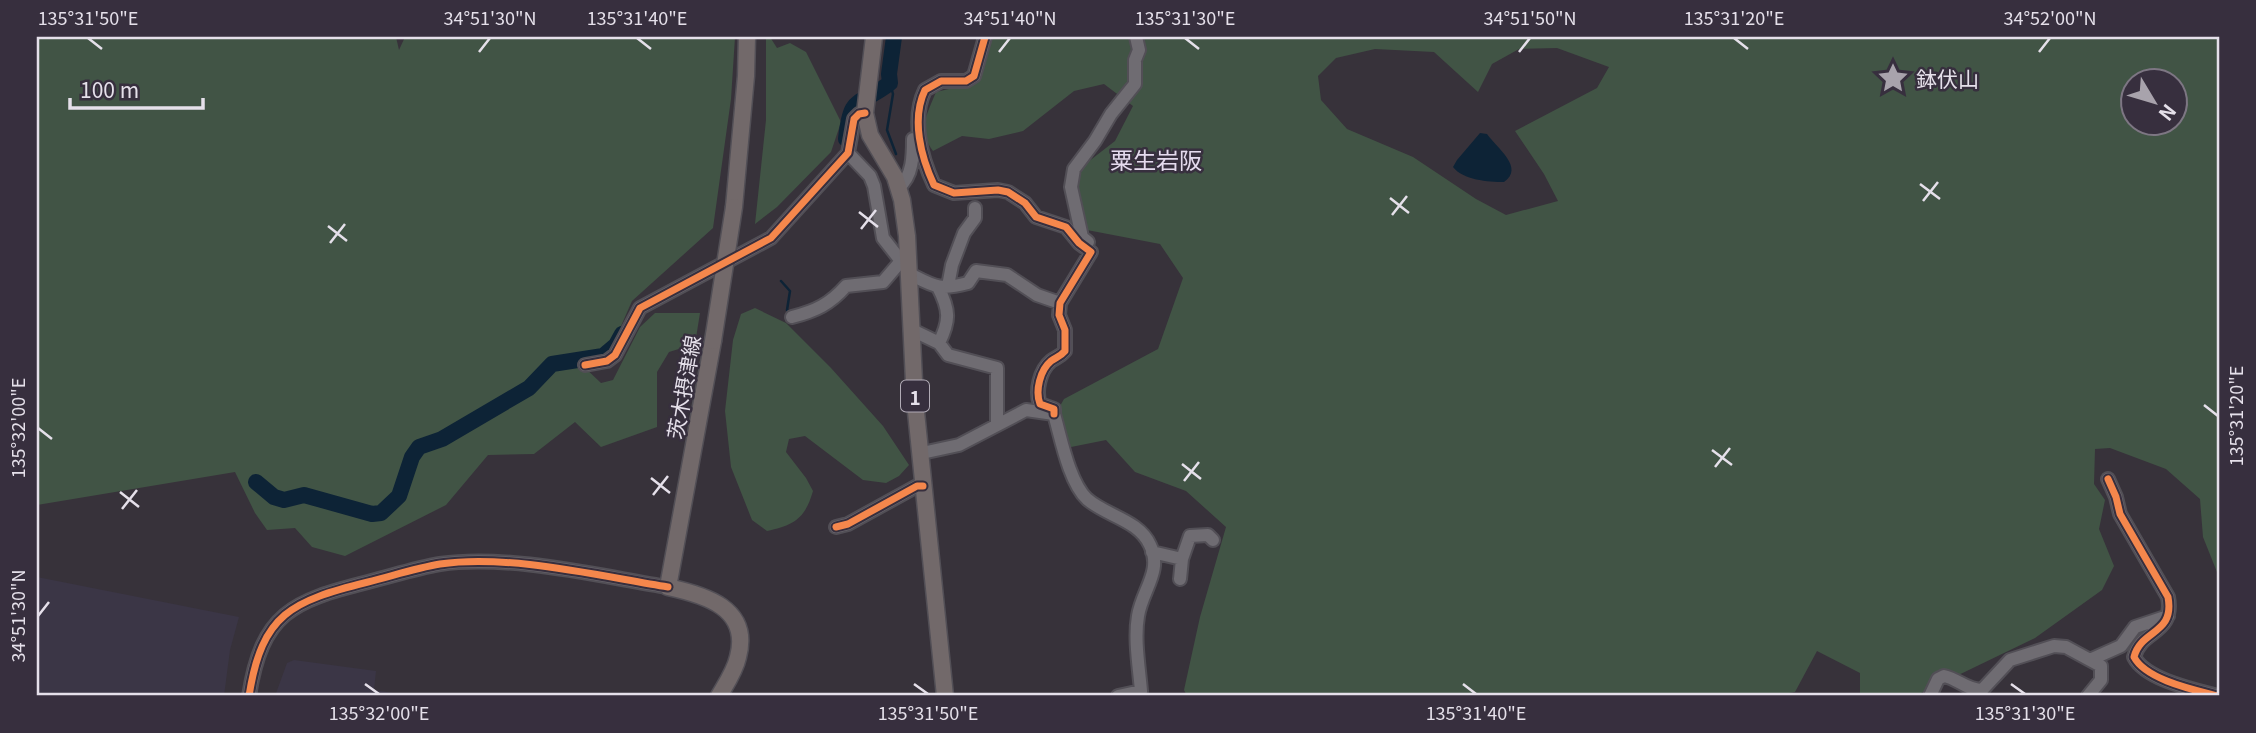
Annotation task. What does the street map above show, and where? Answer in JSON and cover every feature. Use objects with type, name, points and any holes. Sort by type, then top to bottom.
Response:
[{"type":"main road","name":"茨木摂津線","points":[[668,587],[713,341],[734,207],[747,37]]},
{"type":"main road","name":"1","points":[[874,37],[866,103],[870,135],[894,173],[899,187],[907,236],[903,262],[945,696]]},
{"type":"main road","points":[[668,587],[698,593],[717,602],[730,614],[737,626],[740,641],[738,657],[719,696]]},
{"type":"street","points":[[985,37],[974,76],[966,81],[941,81],[925,90],[921,97],[921,152],[934,185],[954,193],[990,190],[1008,192],[1025,203],[1036,217],[1066,227],[1079,243],[1091,252]]},
{"type":"street","points":[[1118,696],[1141,691],[1138,615],[1156,566],[1150,544],[1136,527],[1105,512],[1084,497],[1073,477],[1054,409],[1040,404],[1038,399],[1041,373],[1065,351],[1065,330],[1059,315],[1060,303],[1091,252],[1089,243],[1082,237],[1071,187],[1074,169],[1135,84],[1135,60],[1139,50],[1136,37]]},
{"type":"street","points":[[584,365],[607,361],[615,355],[640,308],[771,237],[848,153],[854,119],[866,103]]},
{"type":"street","points":[[899,187],[904,183],[913,158],[913,128],[919,126]]},
{"type":"street","points":[[848,153],[870,176],[883,239],[928,285],[943,287],[968,282],[976,271],[1007,275],[1037,295],[1060,303]]},
{"type":"street","points":[[939,343],[948,325],[943,287],[964,233],[975,218],[975,208]]},
{"type":"street","points":[[792,317],[816,310],[837,297],[846,286],[885,281],[903,262]]},
{"type":"street","points":[[910,329],[939,343],[948,355],[997,368],[998,425]]},
{"type":"street","points":[[922,453],[959,445],[1026,410],[1054,414]]},
{"type":"street","points":[[2108,479],[2120,514],[2168,597],[2170,609],[2162,627],[2136,650],[2134,657],[2137,663],[2179,686],[2218,696]]},
{"type":"street","points":[[836,527],[848,524],[917,486],[923,486]]},
{"type":"street","points":[[1180,579],[1182,559],[1190,536],[1208,535],[1213,540]]},
{"type":"street","points":[[1152,552],[1182,559]]},
{"type":"street","points":[[249,696],[260,649],[270,631],[285,614],[324,593],[440,564],[477,562],[511,563],[668,587]]},
{"type":"street","points":[[2092,659],[2120,646],[2136,627],[2168,616]]},
{"type":"street","points":[[1930,696],[1938,679],[1944,676],[1956,679],[1973,690],[1982,690],[2010,660],[2054,646],[2066,647],[2101,666],[2103,673],[2096,689],[2088,696]]},
{"type":"shaded area","points":[[37,577],[239,617],[230,650],[224,696],[37,696]]},
{"type":"shaded area","points":[[294,660],[376,671],[374,690],[412,696],[275,696],[287,663]]},
{"type":"green space","points":[[37,37],[396,37],[399,50],[405,37],[735,37],[731,99],[713,228],[632,301],[614,342],[583,366],[601,383],[613,380],[640,327],[655,313],[700,313],[695,344],[669,352],[657,372],[657,427],[601,447],[575,422],[534,454],[488,455],[446,505],[345,556],[312,547],[295,528],[267,530],[255,513],[235,472],[37,505]]},
{"type":"green space","points":[[766,37],[770,37],[777,48],[790,43],[806,52],[841,122],[831,152],[777,207],[755,224],[766,120]]},
{"type":"green space","points":[[977,37],[2219,37],[2219,577],[2203,537],[2200,499],[2166,469],[2110,448],[2095,449],[2094,484],[2105,500],[2099,529],[2114,566],[2102,590],[2035,638],[1915,696],[1860,696],[1860,673],[1817,651],[1795,692],[1773,696],[1187,696],[1184,690],[1200,617],[1226,527],[1186,491],[1135,472],[1106,440],[1066,448],[1056,413],[1064,399],[1158,349],[1183,278],[1160,244],[1087,230],[1075,172],[1115,141],[1133,106],[1104,84],[1074,91],[1023,131],[989,139],[962,136],[933,151],[925,136],[925,122],[936,92],[970,84]],"holes":[[[1557,48],[1609,67],[1597,88],[1515,131],[1544,174],[1558,201],[1506,215],[1476,199],[1413,157],[1347,129],[1321,100],[1318,76],[1336,58],[1375,49],[1434,52],[1478,92],[1492,64],[1519,49]]]},
{"type":"green space","points":[[755,308],[786,323],[831,368],[883,426],[909,465],[899,476],[886,483],[863,480],[805,436],[789,439],[786,452],[813,491],[806,508],[797,519],[767,531],[752,520],[731,467],[725,411],[733,340],[741,314]]},
{"type":"water","points":[[1480,133],[1487,134],[1510,164],[1512,171],[1504,182],[1469,177],[1453,167]]},
{"type":"waterway","points":[[846,139],[850,114],[854,107],[890,83],[894,37]]},
{"type":"waterway","points":[[890,83],[893,94],[887,130],[896,154]]},
{"type":"waterway","points":[[781,281],[790,291],[787,310],[790,313]]},
{"type":"waterway","points":[[256,482],[274,497],[284,500],[304,495],[372,514],[381,513],[399,496],[412,457],[419,447],[442,439],[529,388],[552,364],[603,356],[616,345],[622,334]]},
{"type":"cycle path","points":[[985,37],[974,76],[966,81],[941,81],[925,90],[919,113],[919,138],[934,185],[954,193],[998,190],[1008,192],[1025,203],[1036,217],[1066,227],[1079,243],[1091,252],[1060,303],[1059,315],[1065,330],[1065,351],[1047,365],[1040,381],[1040,404],[1054,409],[1054,414]]},
{"type":"cycle path","points":[[585,365],[607,361],[615,355],[640,308],[771,238],[848,153],[854,119],[865,113]]},
{"type":"cycle path","points":[[2108,479],[2120,514],[2168,597],[2167,618],[2143,641],[2134,657],[2140,665],[2160,678],[2218,696]]},
{"type":"cycle path","points":[[836,527],[848,524],[917,486],[923,486]]},
{"type":"cycle path","points":[[249,696],[262,646],[272,628],[285,615],[319,596],[413,570],[440,564],[495,562],[554,568],[668,587]]},
{"type":"place","name":"鉢伏山","points":[[1893,78]]},
{"type":"district","name":"粟生岩阪","points":[[1156,159]]}]
